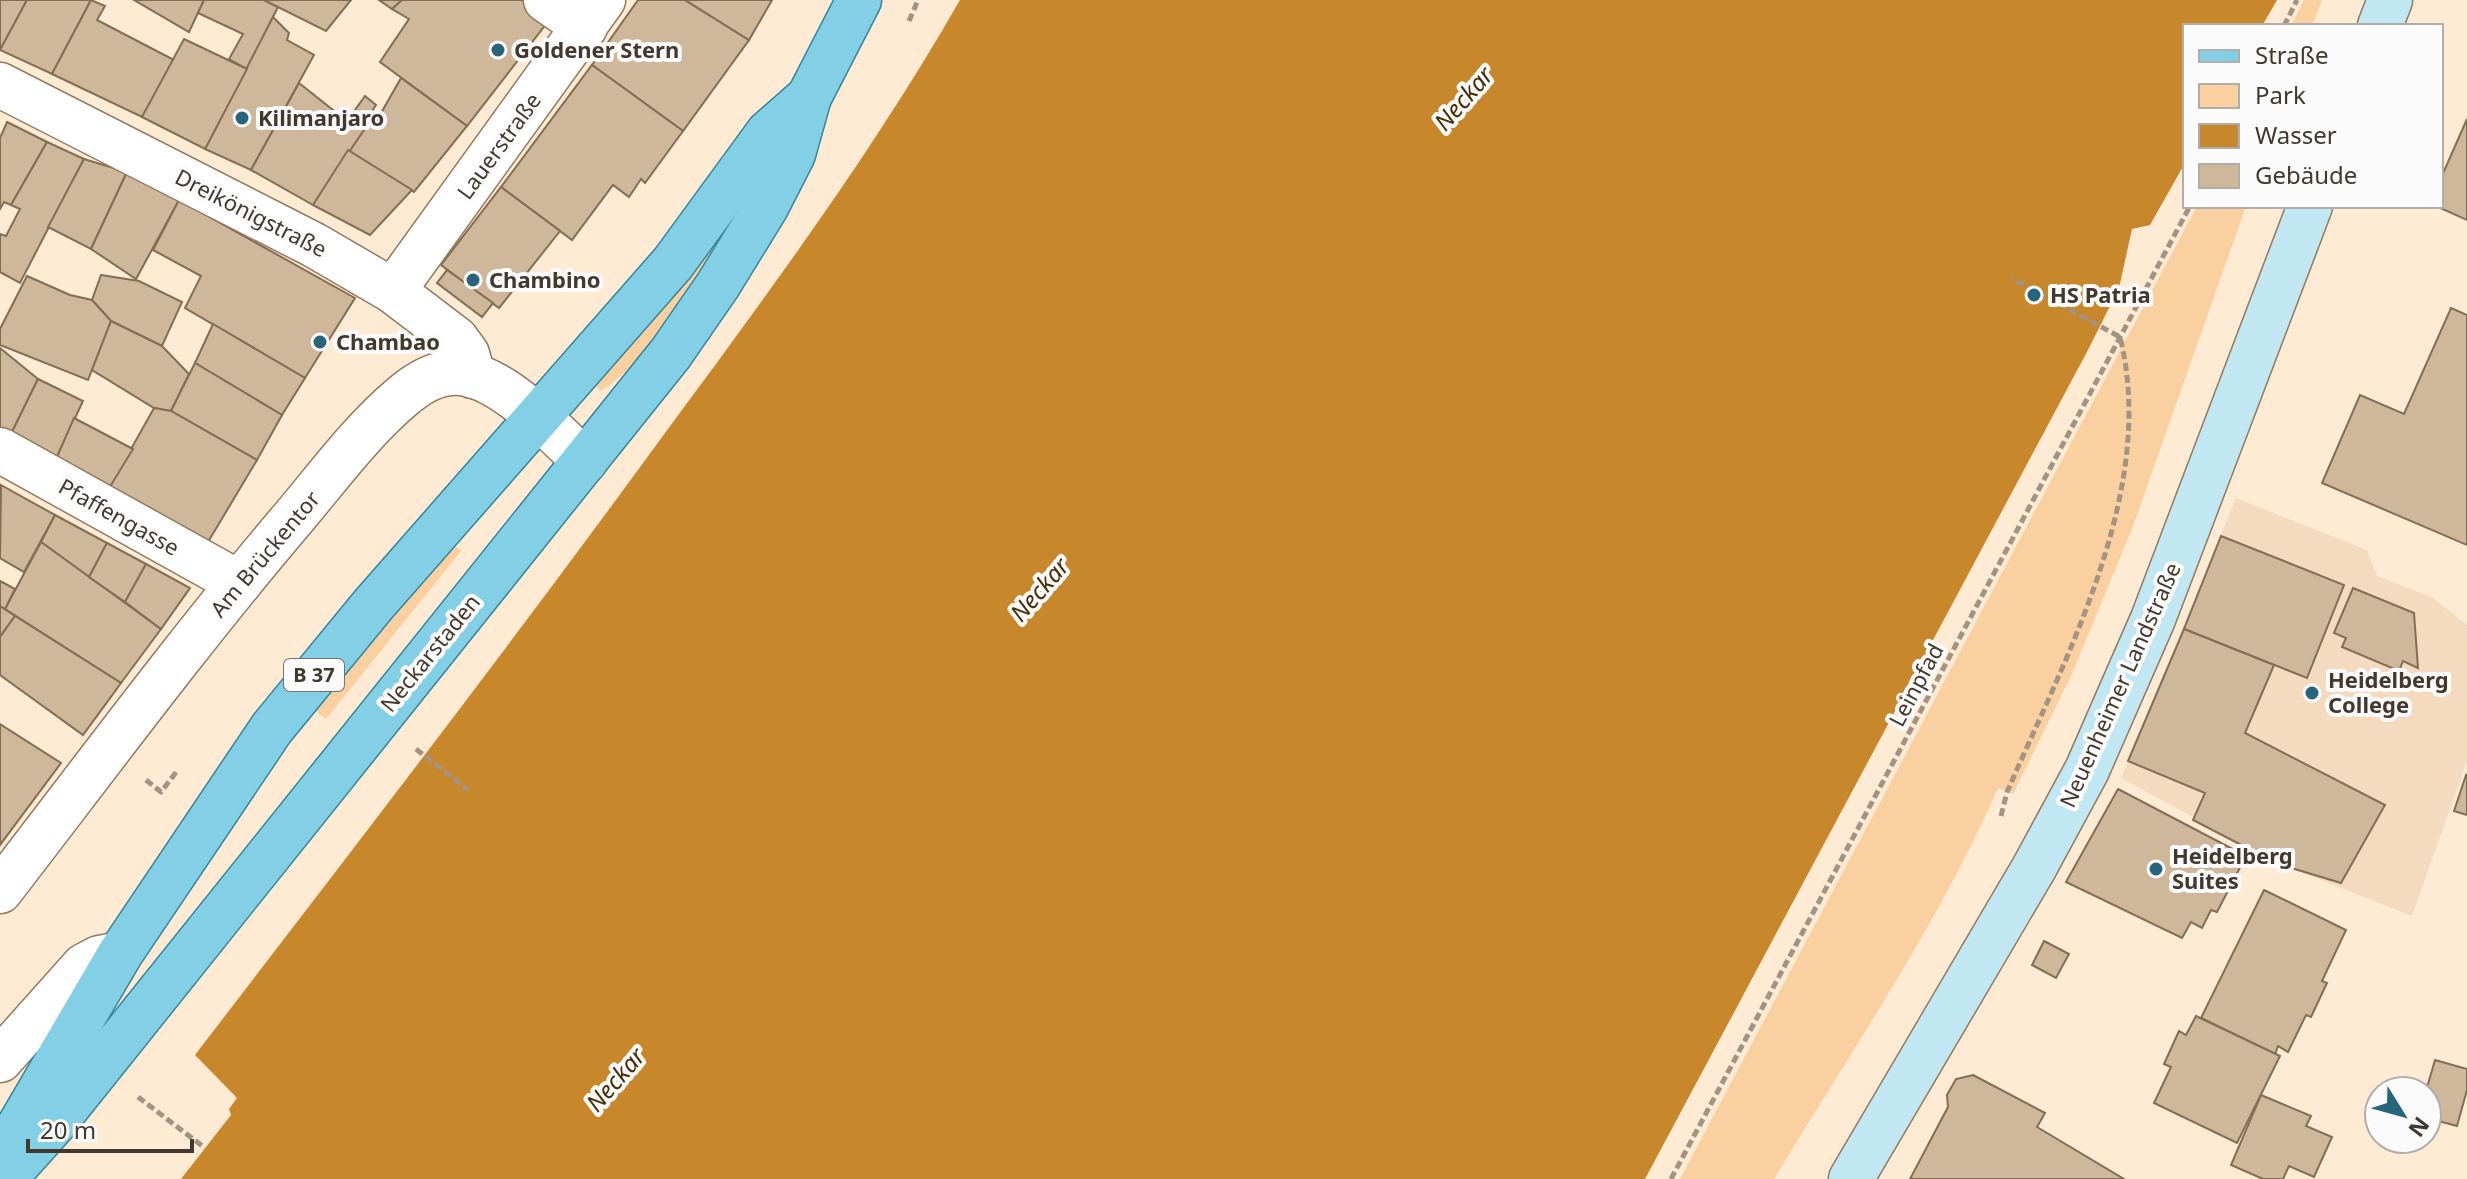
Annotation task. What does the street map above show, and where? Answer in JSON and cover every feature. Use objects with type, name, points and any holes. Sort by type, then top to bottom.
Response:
[{"type":"main road","name":"Neckarstaden","points":[[4,1179],[74,1099],[625,414],[718,285],[793,154],[809,97],[859,0]]},
{"type":"main road","points":[[2381,24],[2390,0]]},
{"type":"main road","name":"Neckarstaden","points":[[0,1159],[120,954],[272,728],[373,605],[673,263],[768,133],[809,97]]},
{"type":"main road","name":"Neuenheimer Landstraße","points":[[1851,1179],[2034,868],[2087,770],[2153,619],[2309,208]]},
{"type":"street","points":[[546,0],[594,14]]},
{"type":"street","name":"Lauerstraße","points":[[376,280],[594,14]]},
{"type":"street","name":"Dreikönigstraße","points":[[0,85],[376,280],[456,339],[467,354],[473,376]]},
{"type":"street","name":"Am Brückentor","points":[[0,891],[239,583],[401,398],[435,377],[448,373],[473,376]]},
{"type":"street","points":[[473,376],[517,401],[585,461]]},
{"type":"street","name":"Pfaffengasse","points":[[0,450],[239,583]]},
{"type":"street","points":[[0,1060],[84,966],[99,958],[120,954]]},
{"type":"path","points":[[2285,24],[2297,0]]},
{"type":"path","name":"Leinpfad","points":[[1671,1179],[2189,208]]},
{"type":"path","points":[[2011,278],[2120,337],[2130,396],[2128,442],[2109,534],[2068,654],[2007,792],[1998,827],[1997,846],[2034,868]]},
{"type":"path","points":[[412,746],[468,790]]},
{"type":"path","points":[[165,786],[181,767]]},
{"type":"path","points":[[134,1094],[205,1148]]},
{"type":"shaded area","name":"Heidelberg College","points":[[2236,498],[2367,550],[2377,576],[2432,597],[2467,625],[2467,761],[2412,916],[2275,862],[2121,778]]},
{"type":"green space","points":[[2304,0],[2322,0],[2313,24],[2292,24]]},
{"type":"green space","points":[[2196,208],[2245,208],[2132,529],[2071,676],[2013,794],[1998,788],[1949,889],[1921,938],[1774,1179],[1680,1179]]},
{"type":"green space","points":[[729,220],[735,224],[675,315],[641,357],[601,391],[595,385]]},
{"type":"green space","points":[[452,544],[461,551],[326,719],[315,711]]},
{"type":"water","name":"Neckar","points":[[960,0],[2277,0],[2263,24],[2183,24],[2183,167],[2150,225],[2132,229],[2119,288],[2088,350],[1645,1179],[181,1179],[231,1115],[229,1109],[237,1098],[195,1055],[491,668],[743,327],[856,167]]},
{"type":"building","points":[[0,0],[27,0],[0,50]]},
{"type":"building","points":[[27,0],[91,0],[52,74],[0,50]]},
{"type":"building","points":[[91,0],[105,6],[97,20],[174,60],[142,117],[52,74]]},
{"type":"building","points":[[134,0],[204,0],[189,32]]},
{"type":"building","points":[[204,0],[264,0],[278,7],[247,69],[229,59],[243,34],[198,13]]},
{"type":"building","points":[[264,0],[351,0],[326,31]]},
{"type":"building","points":[[379,0],[402,0],[392,9]]},
{"type":"building","points":[[402,0],[522,0],[550,19],[467,126],[380,62],[409,19],[392,9]]},
{"type":"building","points":[[638,0],[685,0],[749,40],[683,131],[592,65]]},
{"type":"building","points":[[685,0],[772,0],[749,40]]},
{"type":"building","points":[[273,17],[289,33],[287,40],[314,55],[251,170],[205,149]]},
{"type":"building","points":[[184,39],[247,69],[205,149],[142,117]]},
{"type":"building","points":[[592,65],[683,131],[645,183],[641,179],[629,197],[613,185],[572,240],[501,187]]},
{"type":"building","points":[[401,78],[467,126],[414,192],[348,150],[368,124],[373,127]]},
{"type":"building","points":[[299,83],[347,121],[365,96],[376,105],[364,123],[368,124],[313,205],[251,170]]},
{"type":"building","points":[[2467,119],[2467,220],[2440,208],[2443,208],[2443,173]]},
{"type":"building","points":[[7,122],[47,142],[11,205],[4,202],[0,209],[0,138]]},
{"type":"building","points":[[47,142],[84,159],[20,283],[0,272],[0,234],[6,236],[20,209],[11,205]]},
{"type":"building","points":[[348,150],[412,190],[370,235],[313,205]]},
{"type":"building","points":[[84,159],[127,172],[91,249],[48,227]]},
{"type":"building","points":[[127,172],[179,200],[136,279],[91,249]]},
{"type":"building","points":[[501,187],[560,231],[499,308],[441,265]]},
{"type":"building","points":[[179,200],[355,298],[305,378],[185,308],[201,276],[153,250]]},
{"type":"building","points":[[447,270],[493,303],[482,317],[437,283]]},
{"type":"building","points":[[101,275],[139,281],[182,302],[162,346],[111,321],[92,300]]},
{"type":"building","points":[[27,276],[70,295],[92,300],[111,321],[88,380],[0,345],[0,329]]},
{"type":"building","points":[[2451,308],[2467,315],[2467,545],[2322,483],[2360,395],[2404,414]]},
{"type":"building","points":[[111,321],[162,346],[189,374],[171,411],[154,408],[92,370]]},
{"type":"building","points":[[213,324],[305,378],[282,415],[195,363]]},
{"type":"building","points":[[0,348],[38,379],[10,436],[0,428]]},
{"type":"building","points":[[195,363],[282,415],[257,460],[171,411]]},
{"type":"building","points":[[38,379],[83,401],[56,459],[10,436]]},
{"type":"building","points":[[154,408],[171,411],[257,460],[208,542],[108,490]]},
{"type":"building","points":[[74,418],[133,449],[108,490],[56,459]]},
{"type":"building","points":[[1,485],[55,515],[24,572],[0,558]]},
{"type":"building","points":[[55,515],[107,543],[89,577],[41,542]]},
{"type":"building","points":[[2221,536],[2344,585],[2307,678],[2184,629]]},
{"type":"building","points":[[41,542],[161,629],[121,683],[5,609]]},
{"type":"building","points":[[107,543],[146,564],[125,602],[89,577]]},
{"type":"building","points":[[146,564],[190,588],[161,629],[125,602]]},
{"type":"building","points":[[0,581],[15,589],[5,609],[0,606]]},
{"type":"building","points":[[2353,588],[2414,613],[2418,668],[2403,661],[2399,671],[2342,647],[2346,638],[2334,633]]},
{"type":"building","points":[[0,606],[15,616],[0,637]]},
{"type":"building","points":[[15,616],[121,683],[83,735],[0,675],[0,637]]},
{"type":"building","points":[[2184,629],[2274,665],[2245,733],[2385,805],[2341,883],[2278,864],[2193,820],[2205,793],[2128,761]]},
{"type":"building","points":[[0,724],[61,763],[0,845]]},
{"type":"building","points":[[2467,776],[2467,815],[2454,811]]},
{"type":"building","name":"Heidelberg Suites","points":[[2118,789],[2246,856],[2217,912],[2211,910],[2202,928],[2191,922],[2182,938],[2066,882]]},
{"type":"building","points":[[2264,890],[2346,930],[2322,981],[2327,983],[2311,1017],[2306,1015],[2288,1052],[2278,1046],[2275,1054],[2201,1018]]},
{"type":"building","points":[[2044,941],[2069,954],[2056,978],[2032,965]]},
{"type":"building","points":[[2196,1016],[2280,1056],[2237,1143],[2154,1103],[2171,1067],[2164,1064],[2179,1031],[2186,1035]]},
{"type":"building","points":[[2435,1060],[2467,1069],[2467,1090],[2457,1126],[2443,1122],[2443,1075],[2431,1075]]},
{"type":"building","points":[[1973,1075],[2045,1113],[2037,1127],[2124,1179],[1910,1179],[1948,1107],[1947,1095],[1956,1079]]},
{"type":"building","points":[[2261,1095],[2311,1116],[2306,1126],[2332,1137],[2314,1177],[2289,1166],[2283,1179],[2263,1179],[2231,1165]]},
{"type":"place","name":"Goldener Stern","points":[[498,50]]},
{"type":"place","name":"Kilimanjaro","points":[[242,118]]},
{"type":"place","name":"Chambino","points":[[473,280]]},
{"type":"place","name":"HS Patria","points":[[2034,295]]},
{"type":"place","name":"Chambao","points":[[320,342]]},
{"type":"place","name":"Heidelberg College","points":[[2312,693]]},
{"type":"place","name":"Heidelberg Suites","points":[[2156,869]]}]
